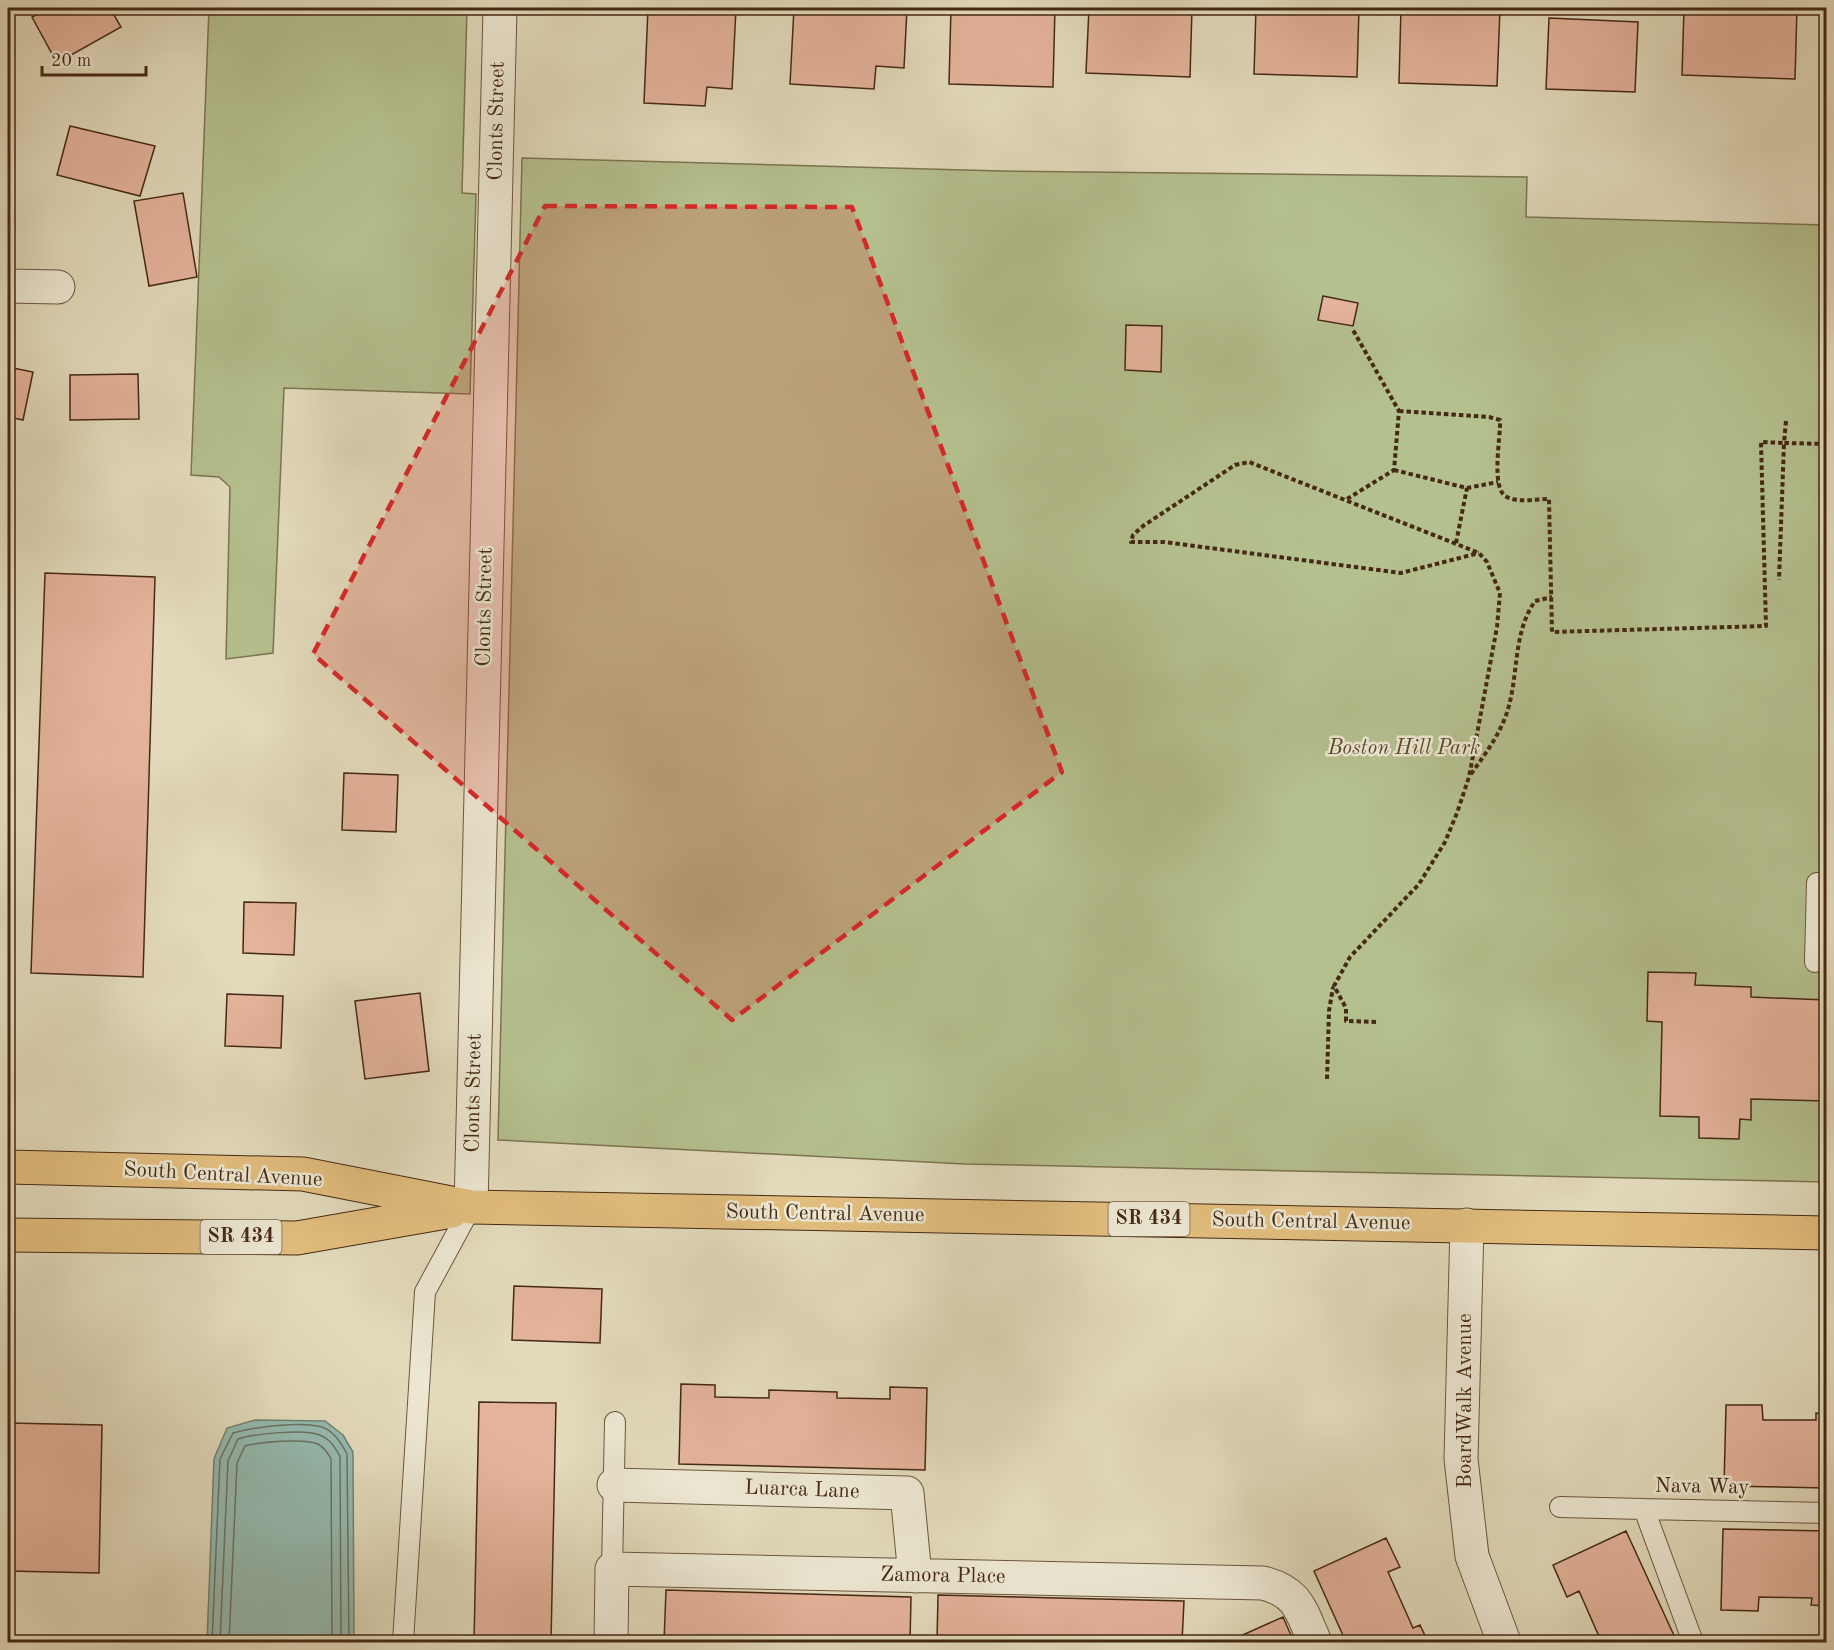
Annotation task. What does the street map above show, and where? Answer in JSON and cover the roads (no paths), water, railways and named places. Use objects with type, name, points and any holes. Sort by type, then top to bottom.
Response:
[{"type":"main road","name":"South Central Avenue","points":[[8,1167],[303,1174],[471,1207],[1827,1233]]},
{"type":"main road","name":"South Central Avenue","points":[[8,1236],[297,1238],[471,1207]]},
{"type":"street","name":"Clonts Street","points":[[471,1207],[500,8]]},
{"type":"street","points":[[8,286],[58,287]]},
{"type":"street","name":"BoardWalk Avenue","points":[[1467,1225],[1461,1459],[1472,1556],[1504,1642]]},
{"type":"street","name":"Luarca Lane","points":[[614,1485],[907,1493],[915,1576]]},
{"type":"street","points":[[611,1642],[612,1569]]},
{"type":"street","name":"Zamora Place","points":[[612,1569],[1263,1583],[1281,1588],[1298,1604],[1315,1642]]},
{"type":"lane","points":[[1815,962],[1817,883],[1827,883]]},
{"type":"lane","points":[[403,1642],[425,1292],[471,1207]]},
{"type":"lane","points":[[612,1569],[615,1422]]},
{"type":"lane","points":[[1560,1507],[1644,1509]]},
{"type":"lane","name":"Nava Way","points":[[1693,1642],[1644,1509],[1827,1513]]},
{"type":"water","points":[[255,1420],[325,1421],[343,1435],[353,1452],[354,1642],[207,1642],[214,1459],[227,1428]]},
{"type":"park label","name":"Boston Hill Park","points":[[1404,748]]}]
